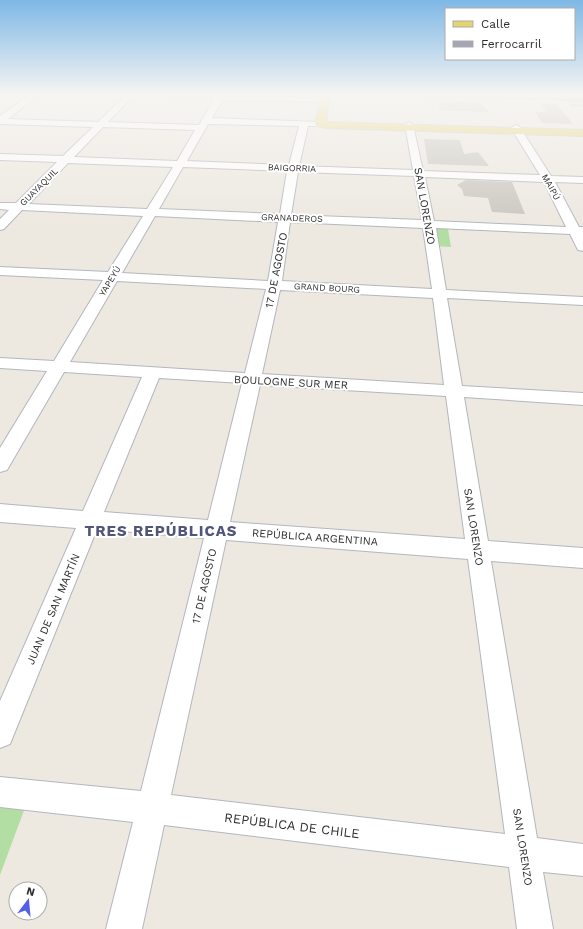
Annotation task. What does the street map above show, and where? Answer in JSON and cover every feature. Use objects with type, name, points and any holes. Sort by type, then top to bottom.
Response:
[{"type":"street","name":"GUAYAQUIL","points":[[0,226],[86,139]]},
{"type":"street","name":"YAPEYÚ","points":[[0,465],[112,277],[153,212],[195,139]]},
{"type":"street","name":"17 DE AGOSTO","points":[[124,929],[274,285],[294,169],[312,139]]},
{"type":"street","name":"SAN LORENZO","points":[[412,139],[429,224],[535,929]]},
{"type":"street","name":"MAIPÚ","points":[[523,139],[579,231],[583,247]]},
{"type":"street","name":"BAIGORRIA","points":[[0,157],[583,180]]},
{"type":"street","name":"GRANADEROS","points":[[0,206],[579,231]]},
{"type":"street","name":"GRAND BOURG","points":[[2,273],[112,277],[583,301]]},
{"type":"street","name":"BOULOGNE SUR MER","points":[[0,363],[152,374],[583,399]]},
{"type":"street","name":"JUAN DE SAN MARTÍN","points":[[0,734],[152,374]]},
{"type":"street","name":"REPÚBLICA ARGENTINA","points":[[0,513],[583,558]]},
{"type":"street","name":"REPÚBLICA DE CHILE","points":[[0,792],[152,808],[583,860]]},
{"type":"green space","points":[[430,228],[448,229],[451,247],[432,246]]},
{"type":"green space","points":[[0,801],[26,805],[0,875]]},
{"type":"building","points":[[424,139],[460,140],[464,154],[478,152],[489,166],[428,164]]},
{"type":"building","points":[[466,180],[512,182],[525,214],[492,212],[488,198],[464,196],[462,189],[457,185]]},
{"type":"district","name":"TRES REPÚBLICAS","points":[[161,531]]}]
